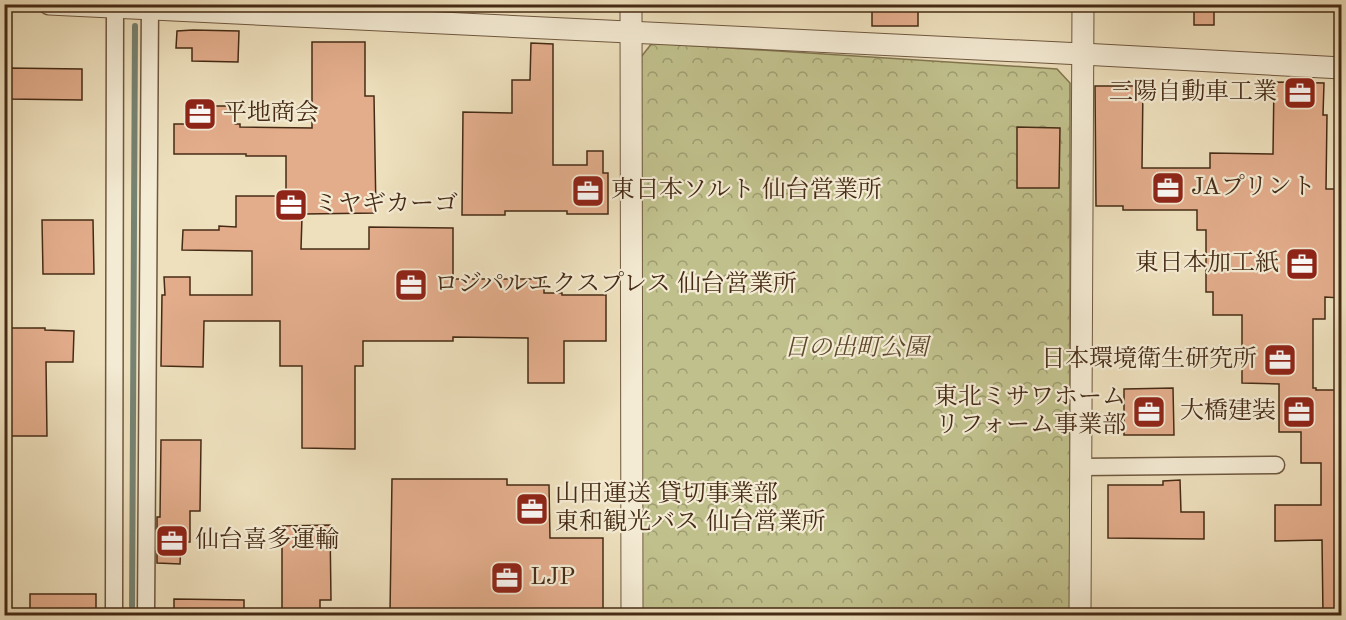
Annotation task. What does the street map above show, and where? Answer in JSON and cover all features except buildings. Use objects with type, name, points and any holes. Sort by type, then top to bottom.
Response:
[{"type":"street","points":[[49,4],[150,7],[1341,68]]},
{"type":"street","points":[[631,4],[632,615]]},
{"type":"street","points":[[1080,615],[1083,4]]},
{"type":"street","points":[[114,615],[115,6]]},
{"type":"street","points":[[146,615],[150,7]]},
{"type":"street","points":[[1081,467],[1276,465]]},
{"type":"green space","name":"日の出町公園","points":[[652,43],[1057,69],[1070,83],[1070,615],[642,615],[641,57]]},
{"type":"waterway","points":[[132,616],[135,26]]},
{"type":"place","name":"三陽自動車工業","points":[[1300,93]]},
{"type":"place","name":"平地商会","points":[[200,114]]},
{"type":"place","name":"JAプリント","points":[[1168,188]]},
{"type":"place","name":"東日本ソルト 仙台営業所","points":[[588,191]]},
{"type":"place","name":"ミヤギカーゴ","points":[[291,205]]},
{"type":"place","name":"東日本加工紙","points":[[1302,264]]},
{"type":"place","name":"ロジパルエクスプレス 仙台営業所","points":[[411,285]]},
{"type":"place","name":"日本環境衛生研究所","points":[[1280,360]]},
{"type":"place","name":"東北ミサワホーム リフォーム事業部","points":[[1149,412]]},
{"type":"place","name":"大橋建装","points":[[1299,412]]},
{"type":"place","name":"山田運送 貸切事業部 東和観光バス 仙台営業所","points":[[532,509]]},
{"type":"place","name":"仙台喜多運輸","points":[[172,541]]},
{"type":"place","name":"LJP","points":[[507,578]]}]
